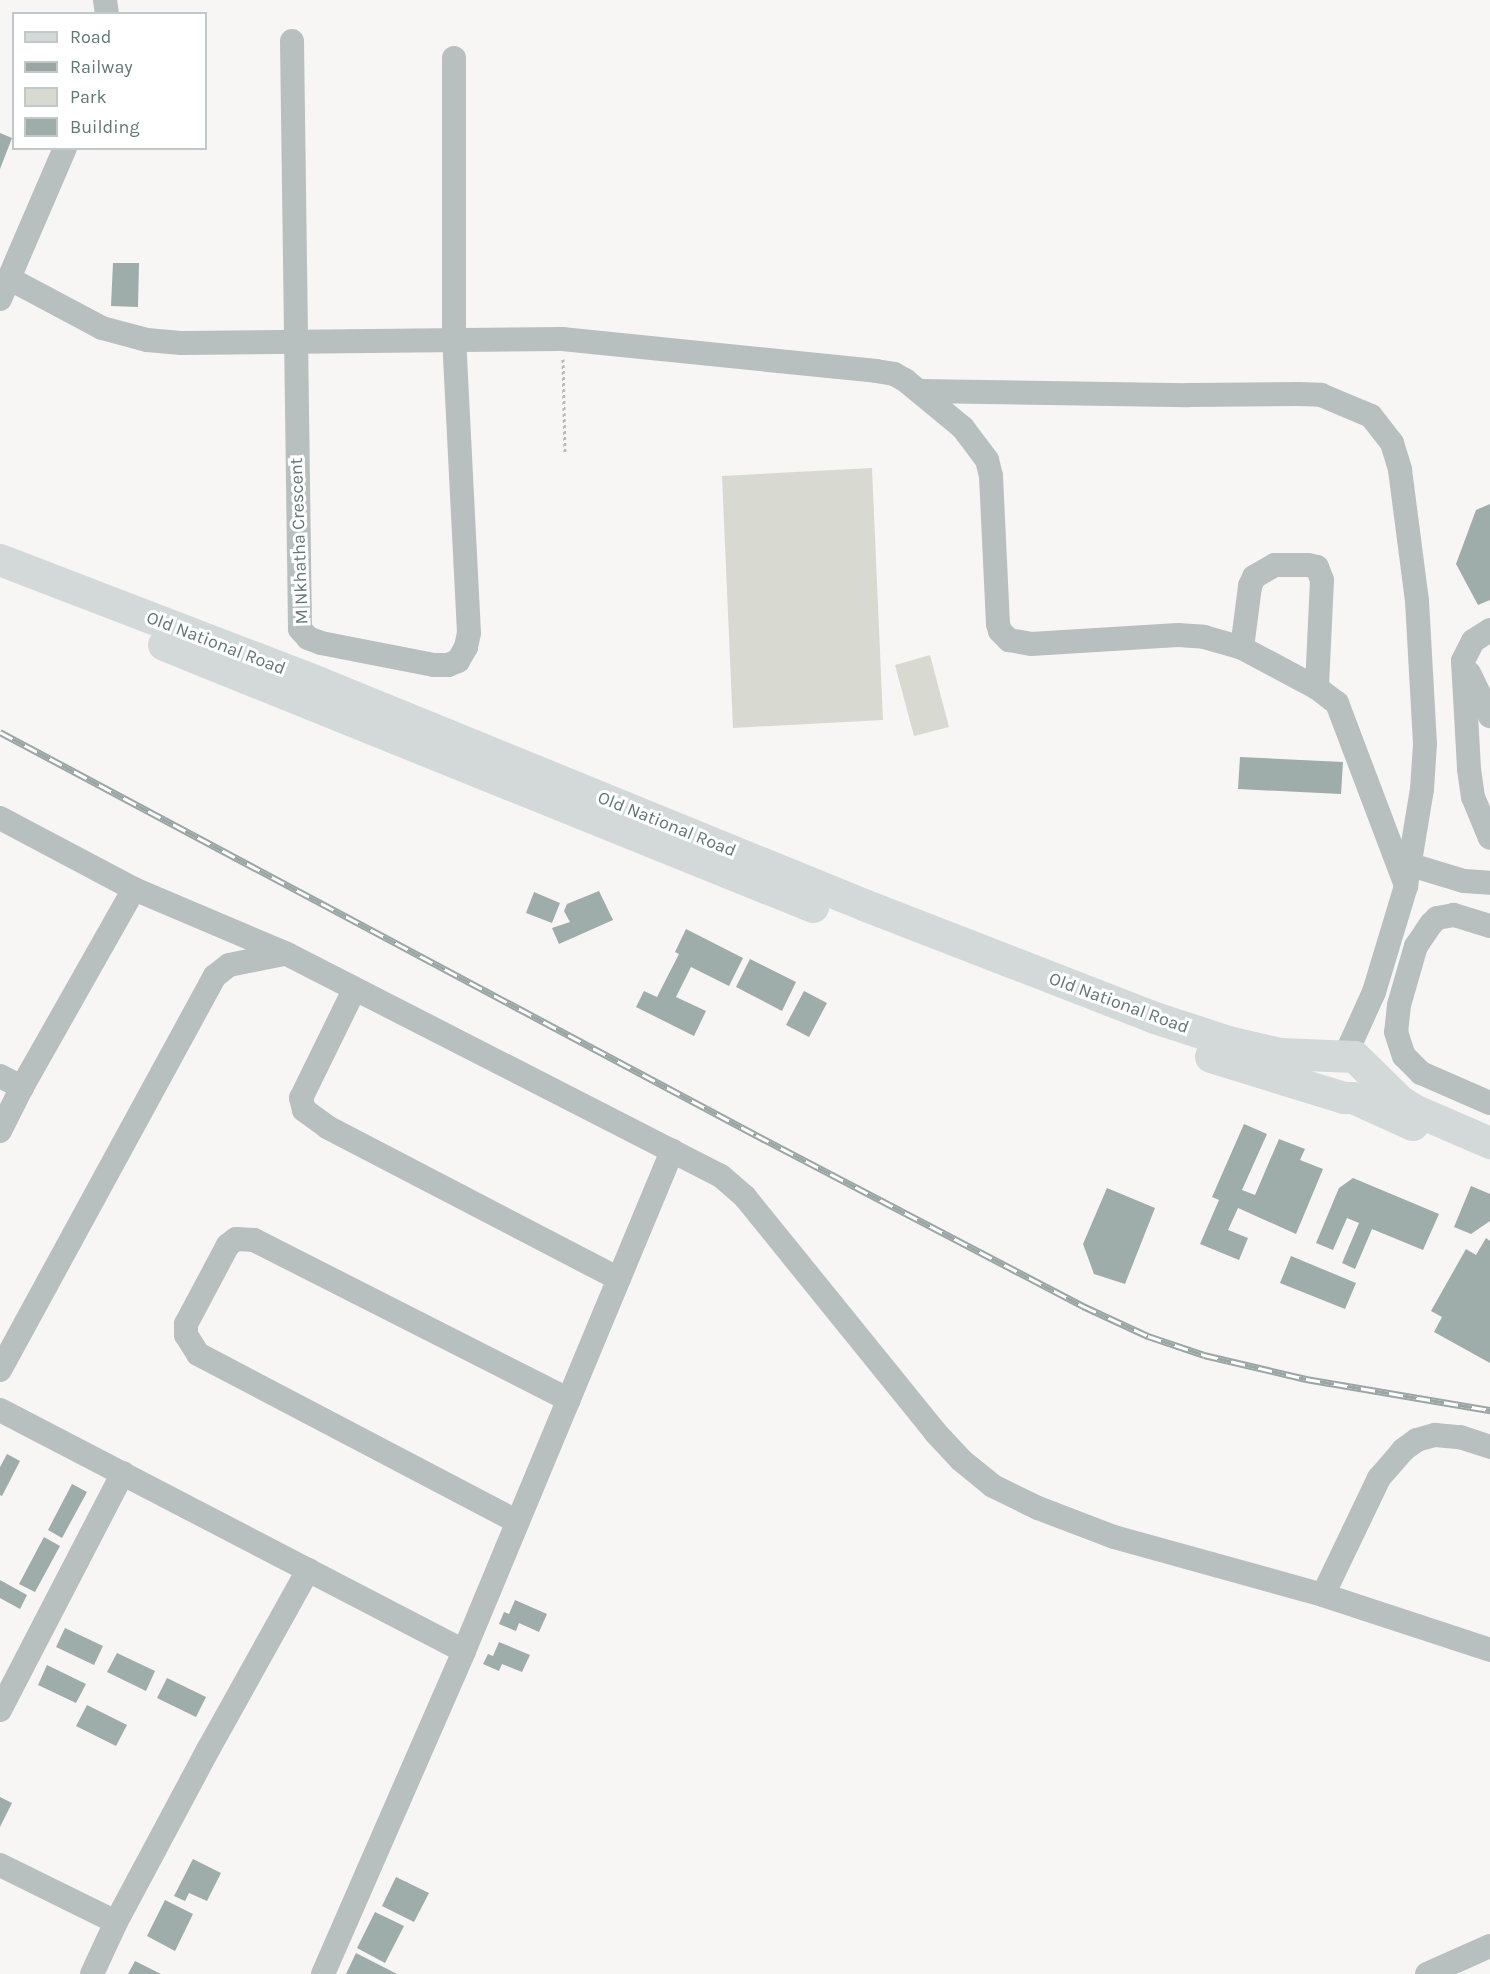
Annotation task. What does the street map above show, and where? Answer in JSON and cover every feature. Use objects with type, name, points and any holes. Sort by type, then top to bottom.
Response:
[{"type":"main road","name":"Old National Road","points":[[0,560],[320,682],[853,901],[1155,1018],[1229,1042],[1280,1054],[1354,1060]]},
{"type":"main road","name":"Old National Road","points":[[0,579],[917,948],[1167,1044],[1344,1096],[1490,1161]]},
{"type":"main road","points":[[1344,1096],[1327,1078],[1328,1069],[1354,1060],[1408,1106],[1490,1143]]},
{"type":"street","name":"M Nkhatha Crescent","points":[[292,40],[300,629],[308,638],[321,642],[415,662],[448,665],[458,661],[466,647],[469,633],[454,340],[454,58]]},
{"type":"street","points":[[64,150],[5,289],[130,337],[181,343],[562,339],[894,374],[920,391],[970,434],[987,460],[991,476],[998,624],[1000,631],[1009,640],[1030,644],[1178,635],[1203,637],[1242,648],[1317,688],[1328,695],[1342,711],[1408,875]]},
{"type":"street","points":[[920,391],[1321,395],[1371,416],[1392,443],[1400,470],[1418,601],[1425,744],[1422,789],[1408,875],[1354,1060]]},
{"type":"street","points":[[1242,648],[1250,586],[1254,577],[1275,565],[1308,564],[1317,567],[1322,580],[1317,688]]},
{"type":"street","points":[[1490,630],[1473,641],[1463,661],[1469,769],[1473,797],[1490,838]]},
{"type":"street","points":[[1463,661],[1490,717]]},
{"type":"street","points":[[0,818],[134,889],[286,954],[721,1176],[745,1197],[934,1432],[961,1460],[993,1486],[1038,1508],[1114,1537],[1323,1595],[1490,1650]]},
{"type":"street","points":[[1408,875],[1490,883]]},
{"type":"street","points":[[0,1131],[22,1087],[134,889]]},
{"type":"street","points":[[1490,926],[1454,915],[1437,918],[1431,924],[1416,946],[1398,1012],[1396,1032],[1404,1056],[1421,1073],[1490,1103]]},
{"type":"street","points":[[0,1370],[215,976],[229,965],[286,954]]},
{"type":"street","points":[[354,990],[301,1098],[304,1110],[327,1127],[619,1279]]},
{"type":"street","points":[[0,1076],[22,1087]]},
{"type":"street","points":[[323,1974],[464,1651],[516,1521],[569,1400],[672,1151]]},
{"type":"street","points":[[516,1521],[198,1354],[186,1335],[186,1324],[228,1245],[236,1239],[254,1240],[569,1400]]},
{"type":"street","points":[[0,1410],[464,1651]]},
{"type":"street","points":[[1323,1595],[1379,1478],[1403,1450],[1417,1440],[1435,1435],[1460,1437],[1490,1448]]},
{"type":"street","points":[[0,1710],[123,1473]]},
{"type":"street","points":[[92,1974],[116,1922],[308,1570]]},
{"type":"street","points":[[0,1865],[116,1922]]},
{"type":"street","points":[[1427,1974],[1490,1947]]},
{"type":"path","points":[[562,339],[565,452]]},
{"type":"green space","points":[[872,468],[883,720],[733,728],[722,476]]},
{"type":"green space","points":[[930,655],[949,727],[914,736],[895,665]]},
{"type":"building","points":[[0,133],[12,138],[0,169]]},
{"type":"building","points":[[113,263],[139,263],[138,307],[111,306]]},
{"type":"building","points":[[1490,504],[1490,600],[1478,605],[1456,564],[1476,510]]},
{"type":"building","points":[[1240,757],[1343,762],[1341,794],[1238,789]]},
{"type":"building","points":[[599,891],[613,920],[559,944],[552,928],[570,922],[564,911],[567,904]]},
{"type":"building","points":[[534,892],[560,903],[552,923],[526,913]]},
{"type":"building","points":[[686,929],[743,958],[729,986],[691,967],[676,997],[706,1011],[694,1036],[636,1007],[644,991],[657,997],[679,954],[675,952]]},
{"type":"building","points":[[750,959],[796,982],[782,1011],[736,987]]},
{"type":"building","points":[[804,991],[827,1003],[809,1037],[786,1025]]},
{"type":"building","points":[[1244,1124],[1267,1134],[1242,1190],[1255,1195],[1279,1139],[1305,1149],[1300,1160],[1323,1169],[1296,1234],[1238,1208],[1228,1230],[1248,1238],[1239,1260],[1200,1244],[1219,1200],[1212,1197]]},
{"type":"building","points":[[1353,1178],[1439,1214],[1423,1250],[1372,1229],[1355,1269],[1342,1263],[1359,1223],[1347,1218],[1333,1250],[1316,1243],[1339,1188]]},
{"type":"building","points":[[1471,1186],[1490,1194],[1490,1221],[1471,1234],[1454,1227]]},
{"type":"building","points":[[1107,1188],[1155,1208],[1125,1284],[1094,1274],[1083,1244]]},
{"type":"building","points":[[1486,1238],[1490,1241],[1490,1363],[1434,1332],[1442,1317],[1431,1311],[1466,1249],[1476,1255]]},
{"type":"building","points":[[1291,1256],[1356,1283],[1345,1309],[1280,1283]]},
{"type":"building","points":[[7,1454],[20,1461],[2,1496],[0,1495],[0,1467]]},
{"type":"building","points":[[72,1484],[87,1492],[62,1538],[48,1530]]},
{"type":"building","points":[[44,1537],[60,1546],[35,1592],[19,1584]]},
{"type":"building","points":[[0,1580],[27,1595],[20,1609],[0,1598]]},
{"type":"building","points":[[515,1600],[547,1614],[539,1632],[519,1623],[516,1631],[499,1624],[504,1612],[509,1614]]},
{"type":"building","points":[[65,1628],[103,1646],[94,1665],[56,1647]]},
{"type":"building","points":[[499,1642],[530,1655],[522,1672],[502,1664],[499,1671],[483,1664],[488,1654],[493,1656]]},
{"type":"building","points":[[117,1653],[155,1671],[146,1691],[107,1672]]},
{"type":"building","points":[[47,1665],[86,1684],[76,1703],[38,1685]]},
{"type":"building","points":[[167,1678],[206,1697],[196,1717],[157,1698]]},
{"type":"building","points":[[87,1705],[127,1725],[116,1746],[76,1726]]},
{"type":"building","points":[[0,1797],[12,1803],[0,1827]]},
{"type":"building","points":[[193,1859],[221,1873],[207,1901],[189,1893],[185,1901],[174,1896]]},
{"type":"building","points":[[396,1877],[429,1893],[414,1922],[382,1906]]},
{"type":"building","points":[[165,1900],[193,1914],[175,1951],[147,1936]]},
{"type":"building","points":[[375,1912],[404,1926],[385,1963],[357,1948]]},
{"type":"building","points":[[356,1953],[397,1974],[346,1974]]},
{"type":"building","points":[[135,1961],[161,1974],[128,1974]]},
{"type":"railway","points":[[0,732],[756,1135],[1083,1306],[1148,1336],[1204,1355],[1306,1379],[1490,1410]]}]
